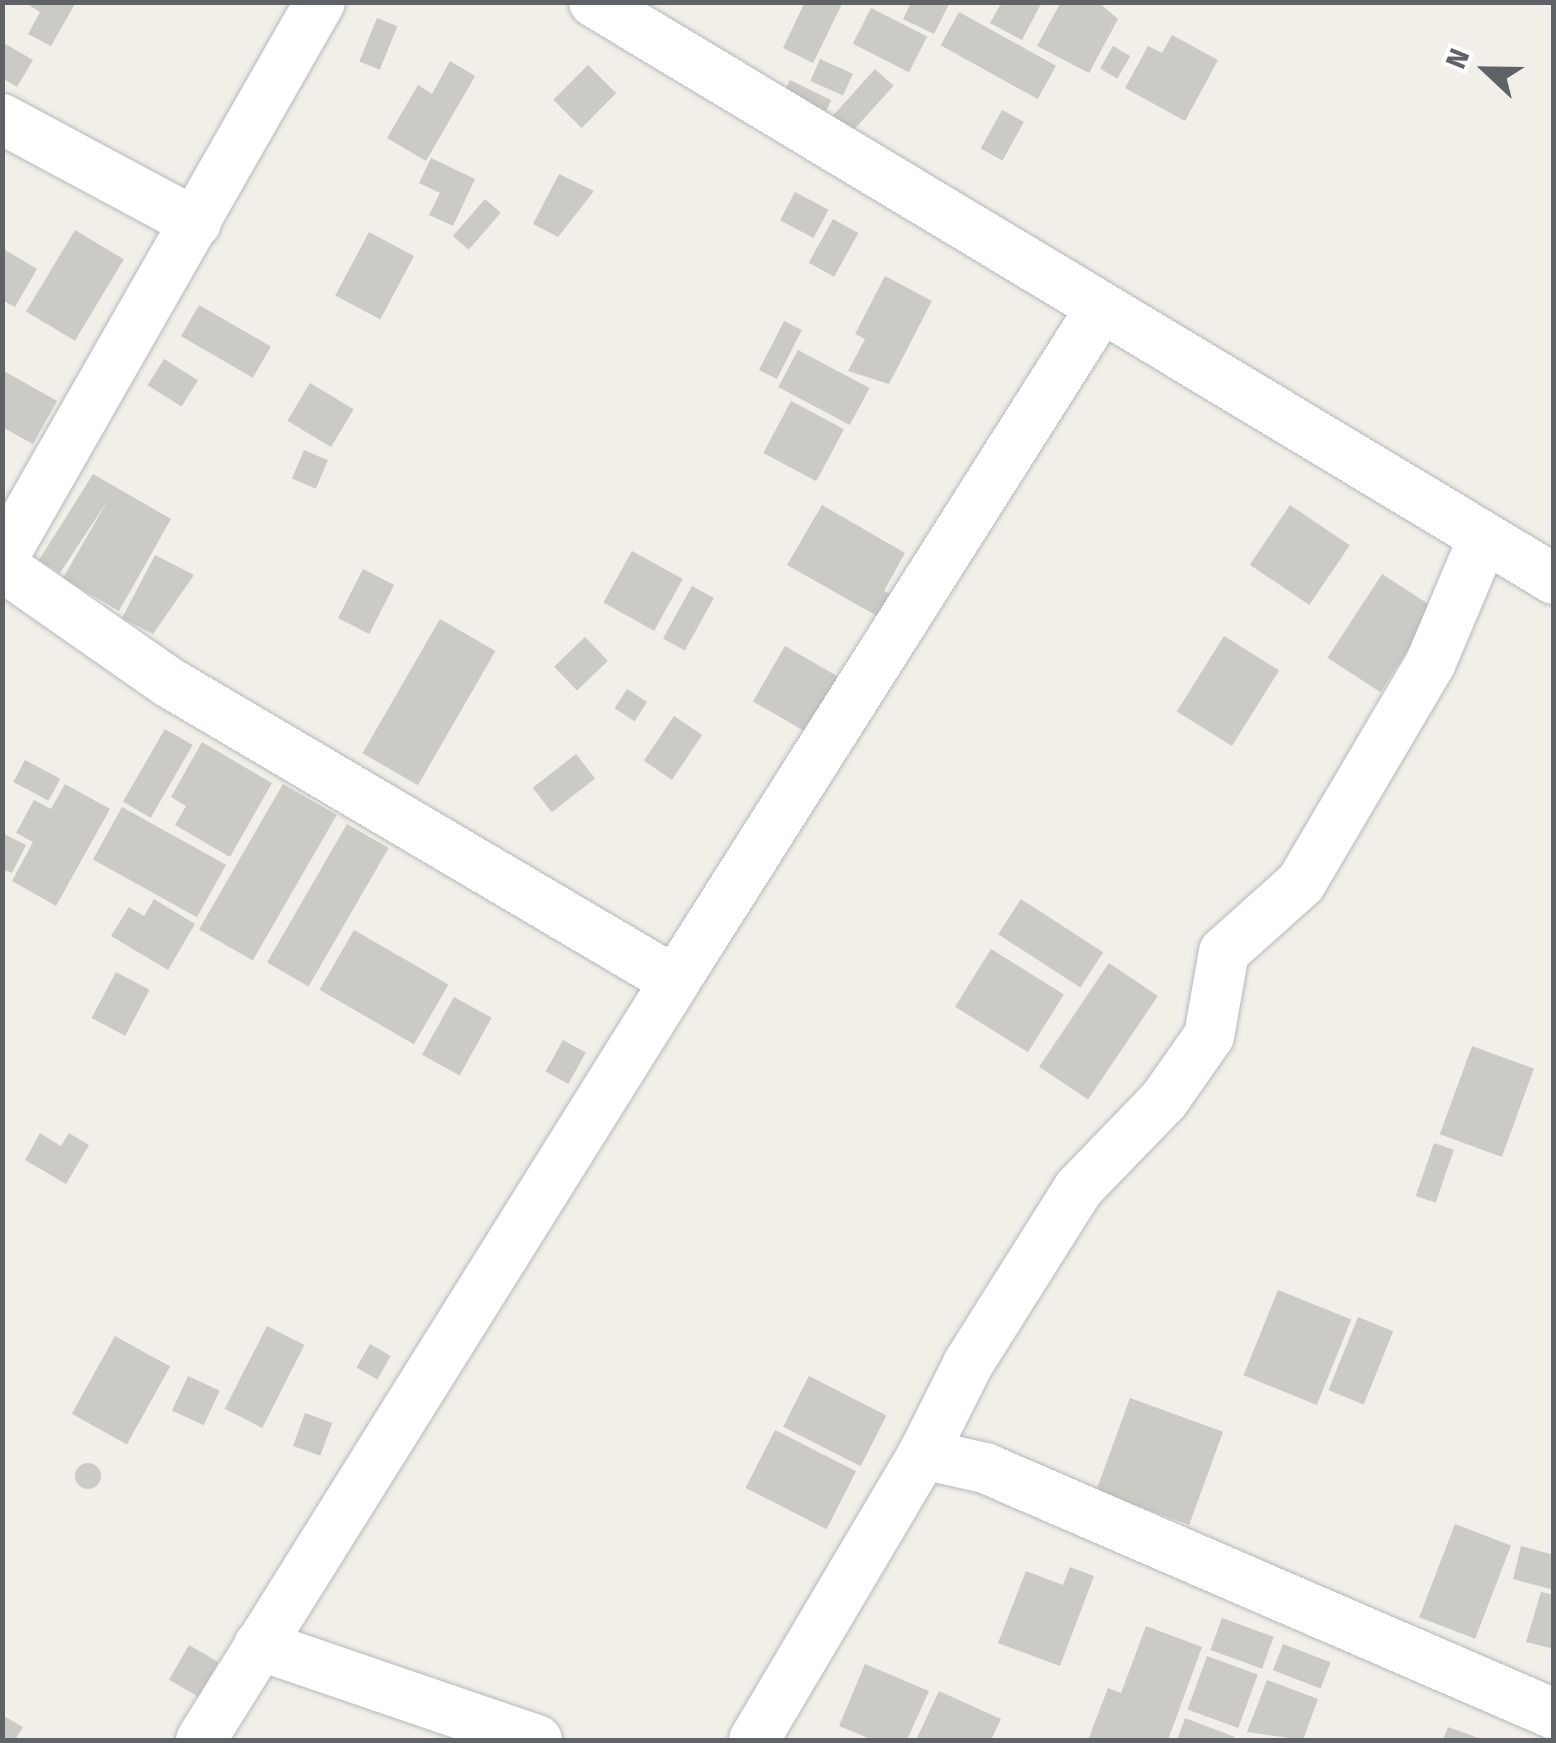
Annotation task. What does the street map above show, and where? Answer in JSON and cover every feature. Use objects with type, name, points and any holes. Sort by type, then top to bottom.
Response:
[{"type":"street","points":[[320,2],[4,562],[75,624],[675,980]]},
{"type":"street","points":[[594,2],[1482,542],[1554,579]]},
{"type":"street","points":[[2,119],[196,223]]},
{"type":"street","points":[[201,1740],[1100,308]]},
{"type":"street","points":[[754,1740],[923,1454],[968,1364],[1078,1189],[1209,1036],[1224,952],[1301,884],[1431,662],[1482,542]]},
{"type":"street","points":[[923,1454],[985,1468],[1554,1714]]},
{"type":"street","points":[[260,1645],[537,1740]]},
{"type":"building","points":[[24,2],[76,2],[51,46],[28,34],[40,12]]},
{"type":"building","points":[[805,2],[843,2],[813,63],[783,48]]},
{"type":"building","points":[[911,2],[950,2],[934,34],[903,19]]},
{"type":"building","points":[[1002,2],[1042,2],[1022,40],[990,23]]},
{"type":"building","points":[[1061,2],[1098,2],[1118,19],[1089,73],[1037,46]]},
{"type":"building","points":[[871,8],[927,37],[909,72],[853,44]]},
{"type":"building","points":[[959,12],[1056,66],[1038,99],[941,45]]},
{"type":"building","points":[[377,18],[397,26],[380,70],[359,62]]},
{"type":"building","points":[[1172,35],[1218,60],[1185,121],[1125,88],[1148,46],[1162,53]]},
{"type":"building","points":[[2,42],[33,60],[17,87],[2,78]]},
{"type":"building","points":[[1113,46],[1130,56],[1117,79],[1100,69]]},
{"type":"building","points":[[820,59],[853,74],[843,96],[810,81]]},
{"type":"building","points":[[450,61],[475,76],[426,161],[387,138],[418,85],[432,94]]},
{"type":"building","points":[[588,65],[616,93],[582,128],[553,100]]},
{"type":"building","points":[[875,69],[894,86],[846,138],[827,122]]},
{"type":"building","points":[[790,80],[831,100],[820,123],[779,102]]},
{"type":"building","points":[[1002,110],[1024,122],[1003,161],[981,148]]},
{"type":"building","points":[[431,158],[475,179],[453,226],[429,215],[440,193],[419,183]]},
{"type":"building","points":[[559,174],[594,191],[558,237],[533,224]]},
{"type":"building","points":[[795,192],[829,210],[814,238],[780,220]]},
{"type":"building","points":[[485,199],[501,213],[469,250],[453,236]]},
{"type":"building","points":[[833,219],[858,233],[834,277],[809,263]]},
{"type":"building","points":[[75,230],[124,259],[75,341],[26,311]]},
{"type":"building","points":[[369,232],[414,256],[380,320],[335,296]]},
{"type":"building","points":[[2,248],[37,269],[15,307],[2,300]]},
{"type":"building","points":[[885,276],[932,301],[889,384],[848,371],[865,339],[855,334]]},
{"type":"building","points":[[199,305],[271,346],[253,378],[181,336]]},
{"type":"building","points":[[784,321],[802,330],[777,379],[759,370]]},
{"type":"building","points":[[798,350],[870,388],[850,425],[778,387]]},
{"type":"building","points":[[164,359],[198,380],[181,406],[148,385]]},
{"type":"building","points":[[2,370],[57,401],[33,444],[2,427]]},
{"type":"building","points":[[310,383],[354,409],[331,447],[287,421]]},
{"type":"building","points":[[791,401],[844,429],[816,481],[763,453]]},
{"type":"building","points":[[304,450],[328,460],[316,489],[292,479]]},
{"type":"building","points":[[93,474],[171,519],[119,611],[63,578],[108,500],[60,573],[39,560]]},
{"type":"building","points":[[822,505],[905,553],[884,591],[897,597],[884,620],[787,565]]},
{"type":"building","points":[[1290,505],[1350,545],[1309,605],[1250,565]]},
{"type":"building","points":[[632,551],[683,579],[654,631],[603,603]]},
{"type":"building","points":[[155,555],[194,575],[153,634],[122,618]]},
{"type":"building","points":[[363,569],[394,585],[369,634],[338,618]]},
{"type":"building","points":[[1382,574],[1435,608],[1380,692],[1328,658]]},
{"type":"building","points":[[692,586],[714,598],[685,651],[663,638]]},
{"type":"building","points":[[440,619],[495,651],[418,785],[362,753]]},
{"type":"building","points":[[1224,636],[1279,670],[1232,746],[1177,711]]},
{"type":"building","points":[[585,637],[608,661],[577,691],[554,667]]},
{"type":"building","points":[[785,646],[838,676],[806,732],[753,701]]},
{"type":"building","points":[[627,689],[647,702],[635,721],[614,708]]},
{"type":"building","points":[[674,716],[702,735],[672,780],[644,761]]},
{"type":"building","points":[[165,729],[193,745],[151,818],[123,802]]},
{"type":"building","points":[[202,742],[272,783],[230,857],[175,825],[186,806],[171,797]]},
{"type":"building","points":[[576,754],[595,778],[552,812],[533,788]]},
{"type":"building","points":[[25,760],[60,779],[49,801],[13,782]]},
{"type":"building","points":[[65,784],[110,809],[56,906],[12,881],[33,842],[16,833],[34,800],[51,809]]},
{"type":"building","points":[[283,784],[337,815],[253,960],[199,929]]},
{"type":"building","points":[[122,807],[226,865],[197,917],[93,859]]},
{"type":"building","points":[[347,824],[389,848],[309,987],[267,963]]},
{"type":"building","points":[[2,833],[26,845],[12,873],[2,869]]},
{"type":"building","points":[[154,899],[195,924],[168,970],[111,936],[129,907],[144,916]]},
{"type":"building","points":[[1021,899],[1103,952],[1080,988],[998,934]]},
{"type":"building","points":[[354,930],[448,984],[414,1044],[319,990]]},
{"type":"building","points":[[991,949],[1064,995],[1028,1052],[955,1007]]},
{"type":"building","points":[[1109,963],[1158,996],[1088,1100],[1039,1067]]},
{"type":"building","points":[[116,972],[150,990],[125,1036],[92,1018]]},
{"type":"building","points":[[454,997],[492,1018],[460,1076],[422,1055]]},
{"type":"building","points":[[563,1040],[586,1053],[568,1084],[546,1071]]},
{"type":"building","points":[[1472,1046],[1534,1069],[1502,1157],[1440,1134]]},
{"type":"building","points":[[40,1133],[61,1146],[69,1133],[89,1145],[66,1184],[25,1160]]},
{"type":"building","points":[[1434,1143],[1454,1150],[1436,1203],[1416,1196]]},
{"type":"building","points":[[1278,1290],[1351,1320],[1317,1405],[1244,1375]]},
{"type":"building","points":[[1358,1317],[1393,1331],[1364,1404],[1328,1390]]},
{"type":"building","points":[[267,1326],[304,1345],[262,1428],[225,1409]]},
{"type":"building","points":[[115,1336],[170,1367],[127,1444],[72,1414]]},
{"type":"building","points":[[370,1344],[391,1356],[377,1379],[356,1367]]},
{"type":"building","points":[[188,1376],[220,1391],[204,1425],[172,1410]]},
{"type":"building","points":[[809,1376],[887,1415],[861,1466],[783,1427]]},
{"type":"building","points":[[1130,1398],[1223,1432],[1189,1525],[1096,1491]]},
{"type":"building","points":[[305,1413],[332,1423],[320,1456],[293,1446]]},
{"type":"building","points":[[775,1430],[856,1471],[827,1529],[745,1488]]},
{"type":"building","points":[[88,1463],[97,1467],[101,1476],[97,1485],[88,1489],[79,1485],[75,1476],[79,1467]]},
{"type":"building","points":[[1455,1524],[1511,1546],[1475,1639],[1419,1617]]},
{"type":"building","points":[[1521,1546],[1554,1555],[1554,1590],[1513,1579]]},
{"type":"building","points":[[1070,1567],[1094,1576],[1060,1666],[998,1643],[1026,1571],[1063,1585]]},
{"type":"building","points":[[1541,1592],[1554,1595],[1554,1649],[1526,1642]]},
{"type":"building","points":[[1222,1618],[1274,1637],[1262,1669],[1210,1650]]},
{"type":"building","points":[[1146,1626],[1202,1647],[1168,1740],[1088,1740],[1108,1688],[1121,1693]]},
{"type":"building","points":[[1283,1644],[1331,1662],[1321,1688],[1273,1670]]},
{"type":"building","points":[[189,1645],[218,1662],[198,1697],[169,1680]]},
{"type":"building","points":[[1207,1656],[1258,1674],[1238,1728],[1188,1710]]},
{"type":"building","points":[[865,1664],[929,1691],[907,1740],[873,1740],[839,1726]]},
{"type":"building","points":[[1267,1680],[1318,1699],[1303,1740],[1247,1732]]},
{"type":"building","points":[[939,1691],[1001,1719],[991,1740],[916,1740]]},
{"type":"building","points":[[2,1715],[23,1727],[15,1740],[2,1740]]},
{"type":"building","points":[[1185,1718],[1235,1737],[1234,1740],[1177,1740]]},
{"type":"building","points":[[1448,1727],[1484,1740],[1443,1740]]}]
